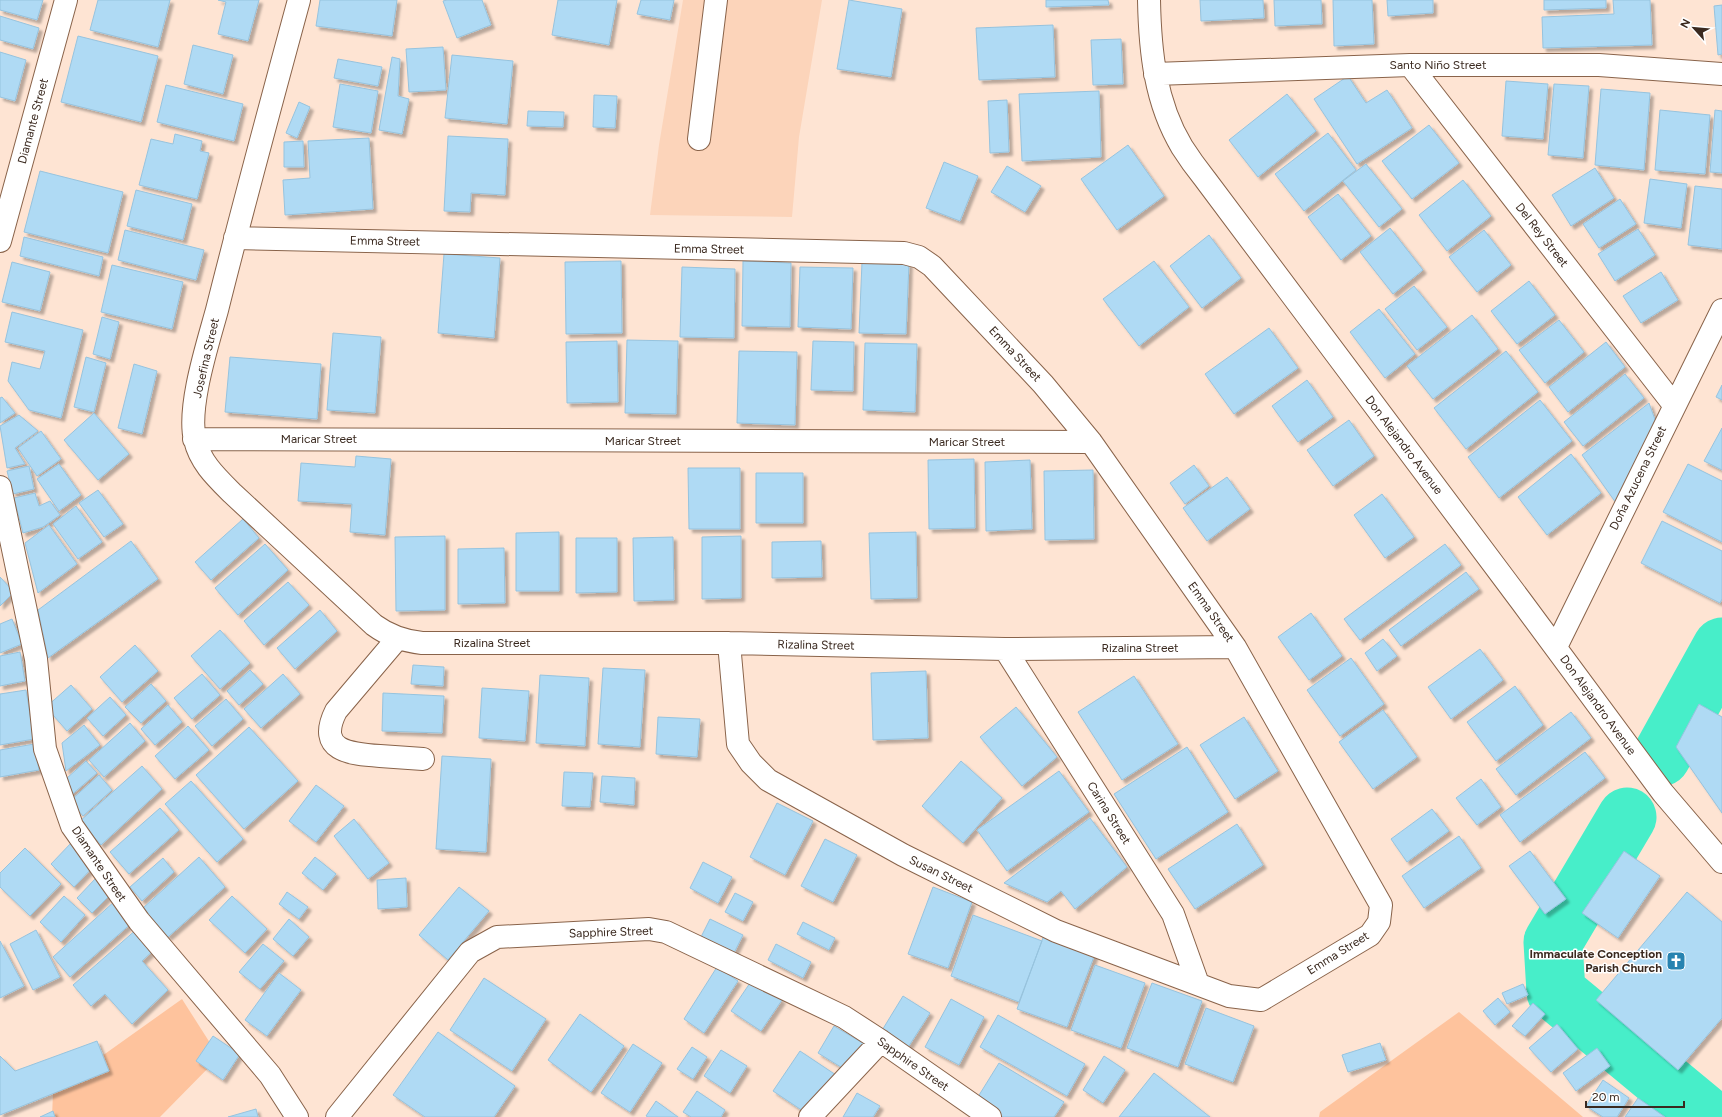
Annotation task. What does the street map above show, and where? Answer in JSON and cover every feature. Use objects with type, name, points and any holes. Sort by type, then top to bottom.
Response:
[{"type":"street","name":"Diamante Street","points":[[0,241],[66,0]]},
{"type":"street","name":"Josefina Street","points":[[298,0],[198,384],[193,416],[194,439],[202,460],[232,494],[374,625],[386,634],[397,639]]},
{"type":"street","points":[[699,139],[716,0]]},
{"type":"street","name":"Don Alejandro Avenue","points":[[1148,0],[1150,35],[1155,74],[1165,110],[1182,146],[1205,180],[1556,647],[1663,793],[1722,862]]},
{"type":"street","name":"Santo Niño Street","points":[[1155,74],[1410,65],[1598,65],[1722,74]]},
{"type":"street","name":"Del Rey Street","points":[[1410,65],[1674,405]]},
{"type":"street","name":"Emma Street","points":[[235,238],[904,253],[919,257],[932,266],[1043,384],[1091,442],[1235,647],[1381,905],[1379,922],[1370,935],[1261,1000]]},
{"type":"street","name":"Doña Azucena Street","points":[[1556,647],[1722,310]]},
{"type":"street","name":"Maricar Street","points":[[194,439],[1091,442]]},
{"type":"street","name":"Diamante Street","points":[[0,487],[4,530],[36,660],[45,749],[72,826],[139,921],[270,1075],[297,1117]]},
{"type":"street","points":[[397,639],[336,711],[331,721],[330,733],[334,743],[340,749],[353,754],[423,759]]},
{"type":"street","name":"Rizalina Street","points":[[397,639],[422,643],[729,643],[1005,649],[1235,647]]},
{"type":"street","name":"Susan Street","points":[[729,643],[738,744],[751,763],[768,780],[903,855],[1056,931],[1229,996],[1261,1000]]},
{"type":"street","name":"Carina Street","points":[[1005,649],[1173,914],[1198,984]]},
{"type":"street","name":"Sapphire Street","points":[[337,1117],[470,952],[497,938],[649,929],[666,932],[844,1018],[881,1041],[990,1117]]},
{"type":"street","points":[[810,1117],[881,1041]]},
{"type":"shaded area","points":[[683,0],[822,0],[799,137],[792,217],[650,215],[659,145]]},
{"type":"shaded area","points":[[182,999],[219,1057],[160,1117],[52,1117],[53,1093]]},
{"type":"shaded area","points":[[1459,1012],[1583,1117],[1319,1117],[1320,1112]]},
{"type":"building","points":[[0,0],[43,0],[37,20],[0,10]]},
{"type":"building","points":[[98,0],[170,0],[158,47],[90,30]]},
{"type":"building","points":[[218,0],[259,0],[248,41],[218,34],[226,2]]},
{"type":"building","points":[[320,0],[397,0],[392,36],[316,26]]},
{"type":"building","points":[[482,0],[491,25],[457,38],[443,1]]},
{"type":"building","points":[[558,0],[617,0],[609,45],[552,35]]},
{"type":"building","points":[[641,0],[674,0],[670,20],[637,14]]},
{"type":"building","points":[[849,0],[902,9],[891,77],[837,69]]},
{"type":"building","points":[[1046,0],[1108,0],[1109,5],[1046,7]]},
{"type":"building","points":[[1200,0],[1263,0],[1264,18],[1201,21]]},
{"type":"building","points":[[1274,0],[1321,0],[1322,24],[1275,26]]},
{"type":"building","points":[[1333,0],[1372,0],[1374,44],[1334,46]]},
{"type":"building","points":[[1387,0],[1433,0],[1433,13],[1388,16]]},
{"type":"building","points":[[1544,0],[1606,0],[1606,8],[1544,10]]},
{"type":"building","points":[[1613,0],[1650,0],[1652,45],[1543,48],[1542,17],[1614,14]]},
{"type":"building","points":[[1722,5],[1722,54],[1718,55],[1714,6]]},
{"type":"building","points":[[0,16],[39,28],[33,49],[0,40]]},
{"type":"building","points":[[1053,25],[1055,77],[979,80],[976,28]]},
{"type":"building","points":[[78,36],[158,56],[141,122],[61,102]]},
{"type":"building","points":[[1121,39],[1123,84],[1093,85],[1091,40]]},
{"type":"building","points":[[193,45],[233,55],[223,94],[184,84]]},
{"type":"building","points":[[443,47],[446,90],[409,92],[406,49]]},
{"type":"building","points":[[0,52],[26,60],[15,101],[0,97]]},
{"type":"building","points":[[452,55],[513,61],[507,124],[445,118]]},
{"type":"building","points":[[392,57],[400,59],[398,96],[409,99],[402,134],[379,130]]},
{"type":"building","points":[[338,59],[382,67],[378,86],[334,78]]},
{"type":"building","points":[[1348,76],[1366,103],[1387,90],[1412,128],[1357,164],[1314,99]]},
{"type":"building","points":[[1506,81],[1548,84],[1543,139],[1502,136]]},
{"type":"building","points":[[340,84],[378,91],[371,133],[333,127]]},
{"type":"building","points":[[1554,84],[1589,86],[1583,158],[1548,155]]},
{"type":"building","points":[[166,85],[243,104],[234,141],[157,122]]},
{"type":"building","points":[[1601,89],[1650,93],[1644,170],[1595,165]]},
{"type":"building","points":[[1099,91],[1101,157],[1022,161],[1019,94]]},
{"type":"building","points":[[1287,94],[1316,131],[1258,177],[1229,140]]},
{"type":"building","points":[[594,95],[617,96],[615,128],[593,127]]},
{"type":"building","points":[[1007,100],[1009,152],[990,153],[988,101]]},
{"type":"building","points":[[299,102],[310,107],[297,138],[286,133]]},
{"type":"building","points":[[1660,110],[1710,115],[1705,174],[1655,170]]},
{"type":"building","points":[[1715,110],[1722,111],[1722,173],[1710,172]]},
{"type":"building","points":[[528,111],[564,112],[563,127],[527,126]]},
{"type":"building","points":[[1429,125],[1459,163],[1412,199],[1382,161]]},
{"type":"building","points":[[1328,133],[1356,170],[1304,211],[1275,174]]},
{"type":"building","points":[[175,134],[202,141],[200,151],[209,153],[197,199],[139,185],[151,139],[173,144]]},
{"type":"building","points":[[448,136],[508,139],[505,195],[471,193],[470,212],[444,211]]},
{"type":"building","points":[[369,138],[373,209],[285,215],[283,180],[310,178],[308,141]]},
{"type":"building","points":[[303,141],[304,167],[284,167],[284,142]]},
{"type":"building","points":[[1128,145],[1164,196],[1117,230],[1081,179]]},
{"type":"building","points":[[944,162],[978,176],[960,221],[926,208]]},
{"type":"building","points":[[1366,164],[1402,209],[1379,227],[1343,181]]},
{"type":"building","points":[[1007,166],[1041,186],[1025,212],[991,192]]},
{"type":"building","points":[[1595,168],[1614,198],[1571,226],[1552,195]]},
{"type":"building","points":[[40,171],[123,192],[108,253],[24,232]]},
{"type":"building","points":[[1650,179],[1687,184],[1681,228],[1644,223]]},
{"type":"building","points":[[1463,180],[1491,216],[1447,251],[1419,215]]},
{"type":"building","points":[[1695,186],[1722,189],[1722,249],[1688,245]]},
{"type":"building","points":[[136,190],[192,204],[183,240],[127,226]]},
{"type":"building","points":[[1338,194],[1371,236],[1341,260],[1308,217]]},
{"type":"building","points":[[1620,199],[1636,224],[1599,248],[1583,224]]},
{"type":"building","points":[[1390,228],[1423,270],[1393,294],[1360,252]]},
{"type":"building","points":[[1638,229],[1655,255],[1615,281],[1598,254]]},
{"type":"building","points":[[125,230],[204,250],[196,280],[118,260]]},
{"type":"building","points":[[1484,230],[1511,265],[1477,292],[1449,257]]},
{"type":"building","points":[[1209,235],[1241,278],[1202,308],[1170,266]]},
{"type":"building","points":[[24,237],[103,257],[99,276],[20,256]]},
{"type":"building","points":[[444,254],[500,258],[494,338],[438,333]]},
{"type":"building","points":[[621,261],[622,333],[566,334],[565,262]]},
{"type":"building","points":[[743,261],[791,263],[790,327],[742,326]]},
{"type":"building","points":[[1154,261],[1189,307],[1139,346],[1103,299]]},
{"type":"building","points":[[12,262],[50,272],[40,311],[2,302]]},
{"type":"building","points":[[862,262],[909,263],[906,334],[859,333]]},
{"type":"building","points":[[112,265],[183,282],[172,329],[101,312]]},
{"type":"building","points":[[682,267],[735,269],[734,338],[680,337]]},
{"type":"building","points":[[800,267],[853,268],[851,329],[798,327]]},
{"type":"building","points":[[1661,272],[1678,300],[1641,323],[1623,296]]},
{"type":"building","points":[[1529,281],[1555,315],[1517,344],[1491,311]]},
{"type":"building","points":[[1414,286],[1447,327],[1417,350],[1385,309]]},
{"type":"building","points":[[1379,309],[1415,354],[1385,378],[1350,332]]},
{"type":"building","points":[[12,312],[83,330],[61,418],[29,410],[8,381],[12,362],[40,369],[45,351],[5,342]]},
{"type":"building","points":[[1472,315],[1498,349],[1433,399],[1407,366]]},
{"type":"building","points":[[102,317],[119,322],[110,359],[93,354]]},
{"type":"building","points":[[1559,320],[1584,352],[1545,383],[1519,350]]},
{"type":"building","points":[[1269,328],[1298,368],[1234,414],[1205,374]]},
{"type":"building","points":[[333,333],[381,337],[375,413],[327,410]]},
{"type":"building","points":[[627,340],[678,341],[676,414],[625,413]]},
{"type":"building","points":[[617,341],[618,402],[567,403],[566,342]]},
{"type":"building","points":[[813,341],[854,342],[853,391],[811,390]]},
{"type":"building","points":[[1606,342],[1625,367],[1568,412],[1549,387]]},
{"type":"building","points":[[865,343],[917,344],[915,412],[863,410]]},
{"type":"building","points":[[739,351],[797,352],[795,425],[737,423]]},
{"type":"building","points":[[1506,351],[1538,392],[1466,449],[1434,408]]},
{"type":"building","points":[[86,357],[106,363],[94,412],[74,407]]},
{"type":"building","points":[[230,357],[321,364],[317,419],[225,412]]},
{"type":"building","points":[[134,364],[157,371],[142,434],[118,428]]},
{"type":"building","points":[[1625,374],[1644,398],[1583,446],[1564,422]]},
{"type":"building","points":[[1307,380],[1333,417],[1298,442],[1272,406]]},
{"type":"building","points":[[1722,385],[1722,400],[1716,397]]},
{"type":"building","points":[[2,397],[15,413],[0,423],[0,398]]},
{"type":"building","points":[[1540,400],[1572,441],[1499,498],[1468,457]]},
{"type":"building","points":[[1649,403],[1658,428],[1616,503],[1582,455]]},
{"type":"building","points":[[94,413],[129,454],[98,480],[64,440]]},
{"type":"building","points":[[19,415],[38,431],[15,448],[25,464],[7,468],[0,426]]},
{"type":"building","points":[[1349,420],[1374,456],[1333,486],[1307,450]]},
{"type":"building","points":[[1722,428],[1722,470],[1704,461]]},
{"type":"building","points":[[41,431],[61,459],[37,476],[18,448]]},
{"type":"building","points":[[1571,454],[1601,493],[1547,535],[1518,497]]},
{"type":"building","points":[[356,456],[391,459],[385,535],[350,532],[352,504],[298,501],[301,463],[355,467]]},
{"type":"building","points":[[974,459],[975,528],[929,529],[928,460]]},
{"type":"building","points":[[1030,460],[1032,529],[986,531],[985,462]]},
{"type":"building","points":[[59,464],[81,495],[59,511],[37,479]]},
{"type":"building","points":[[1688,464],[1722,481],[1722,542],[1663,512]]},
{"type":"building","points":[[1194,465],[1209,486],[1185,504],[1170,483]]},
{"type":"building","points":[[29,466],[34,489],[13,494],[7,471]]},
{"type":"building","points":[[688,468],[740,468],[740,529],[689,529]]},
{"type":"building","points":[[1093,470],[1094,539],[1045,540],[1044,471]]},
{"type":"building","points":[[756,473],[803,473],[803,523],[756,523]]},
{"type":"building","points":[[1227,477],[1250,509],[1207,541],[1183,508]]},
{"type":"building","points":[[98,490],[123,524],[104,537],[79,503]]},
{"type":"building","points":[[35,493],[39,506],[50,501],[60,515],[43,527],[23,533],[14,498]]},
{"type":"building","points":[[1382,494],[1414,537],[1385,558],[1354,515]]},
{"type":"building","points":[[76,506],[102,542],[78,559],[53,524]]},
{"type":"building","points":[[243,519],[259,538],[211,580],[195,562]]},
{"type":"building","points":[[1662,521],[1722,551],[1722,599],[1720,603],[1641,563]]},
{"type":"building","points":[[49,525],[77,564],[38,593],[25,543]]},
{"type":"building","points":[[559,532],[559,591],[516,591],[516,533]]},
{"type":"building","points":[[916,532],[917,598],[871,599],[869,533]]},
{"type":"building","points":[[445,536],[445,610],[396,611],[395,537]]},
{"type":"building","points":[[741,536],[741,598],[702,599],[702,537]]},
{"type":"building","points":[[673,537],[674,600],[634,601],[633,538]]},
{"type":"building","points":[[576,538],[617,538],[617,592],[576,593]]},
{"type":"building","points":[[131,541],[158,579],[48,658],[38,610]]},
{"type":"building","points":[[821,541],[822,577],[772,578],[772,542]]},
{"type":"building","points":[[265,544],[288,570],[238,615],[215,588]]},
{"type":"building","points":[[1445,544],[1461,565],[1360,640],[1344,619]]},
{"type":"building","points":[[504,548],[505,603],[458,604],[458,549]]},
{"type":"building","points":[[1466,572],[1479,589],[1401,646],[1389,630]]},
{"type":"building","points":[[0,577],[14,592],[0,606]]},
{"type":"building","points":[[288,582],[309,605],[264,645],[244,621]]},
{"type":"building","points":[[320,610],[337,631],[295,669],[277,648]]},
{"type":"building","points":[[1311,613],[1342,656],[1309,680],[1278,637]]},
{"type":"building","points":[[12,619],[22,644],[0,653],[0,624]]},
{"type":"building","points":[[220,630],[250,663],[220,689],[191,656]]},
{"type":"building","points":[[1383,639],[1397,656],[1377,671],[1365,653]]},
{"type":"building","points":[[135,645],[158,671],[122,702],[100,677]]},
{"type":"building","points":[[1480,649],[1503,680],[1451,719],[1428,687]]},
{"type":"building","points":[[20,652],[25,681],[0,686],[0,656]]},
{"type":"building","points":[[1351,658],[1384,704],[1340,736],[1307,690]]},
{"type":"building","points":[[413,665],[444,667],[443,686],[411,684]]},
{"type":"building","points":[[603,668],[645,670],[640,747],[598,744]]},
{"type":"building","points":[[250,670],[263,684],[239,705],[227,691]]},
{"type":"building","points":[[926,671],[928,738],[873,740],[871,673]]},
{"type":"building","points":[[202,674],[220,695],[192,719],[174,698]]},
{"type":"building","points":[[283,674],[300,694],[261,728],[244,709]]},
{"type":"building","points":[[540,675],[589,678],[585,746],[536,743]]},
{"type":"building","points":[[1134,676],[1178,744],[1122,780],[1078,712]]},
{"type":"building","points":[[151,684],[166,701],[141,723],[125,707]]},
{"type":"building","points":[[71,685],[92,709],[67,731],[46,707]]},
{"type":"building","points":[[1515,686],[1543,725],[1496,761],[1467,722]]},
{"type":"building","points":[[482,688],[529,691],[525,741],[479,738]]},
{"type":"building","points":[[26,690],[34,739],[0,745],[0,694]]},
{"type":"building","points":[[383,693],[444,696],[442,733],[382,731]]},
{"type":"building","points":[[110,697],[126,715],[103,736],[87,718]]},
{"type":"building","points":[[226,699],[243,719],[212,746],[195,726]]},
{"type":"building","points":[[1699,704],[1722,717],[1722,813],[1676,747]]},
{"type":"building","points":[[168,705],[182,722],[155,745],[141,729]]},
{"type":"building","points":[[1016,707],[1057,757],[1022,786],[980,737]]},
{"type":"building","points":[[1383,710],[1417,757],[1373,789],[1339,742]]},
{"type":"building","points":[[1571,712],[1591,738],[1516,795],[1496,769]]},
{"type":"building","points":[[658,717],[700,719],[697,757],[656,754]]},
{"type":"building","points":[[1244,717],[1278,771],[1235,799],[1200,745]]},
{"type":"building","points":[[130,723],[145,741],[104,777],[89,760]]},
{"type":"building","points":[[84,725],[100,745],[66,771],[62,743]]},
{"type":"building","points":[[188,726],[209,750],[175,779],[155,756]]},
{"type":"building","points":[[249,727],[298,781],[244,829],[196,775]]},
{"type":"building","points":[[34,744],[39,770],[0,777],[0,750]]},
{"type":"building","points":[[1187,747],[1228,812],[1156,859],[1114,794]]},
{"type":"building","points":[[1585,752],[1605,778],[1520,842],[1500,815]]},
{"type":"building","points":[[442,756],[491,759],[486,852],[436,849]]},
{"type":"building","points":[[86,761],[97,773],[69,797],[67,778]]},
{"type":"building","points":[[961,761],[1002,798],[963,843],[922,806]]},
{"type":"building","points":[[142,766],[162,789],[101,845],[80,821]]},
{"type":"building","points":[[1059,771],[1089,812],[1007,871],[977,830]]},
{"type":"building","points":[[564,772],[593,773],[590,807],[562,806]]},
{"type":"building","points":[[99,775],[112,790],[83,816],[70,801]]},
{"type":"building","points":[[602,776],[635,778],[634,805],[600,802]]},
{"type":"building","points":[[1481,779],[1501,807],[1477,825],[1456,798]]},
{"type":"building","points":[[191,781],[243,839],[217,862],[165,804]]},
{"type":"building","points":[[316,785],[344,806],[316,842],[289,821]]},
{"type":"building","points":[[777,803],[813,821],[785,875],[750,857]]},
{"type":"building","points":[[160,808],[179,830],[129,874],[110,852]]},
{"type":"building","points":[[1432,809],[1449,831],[1407,862],[1391,839]]},
{"type":"building","points":[[1090,818],[1127,867],[1075,909],[1061,891],[1047,902],[1004,883]]},
{"type":"building","points":[[354,819],[389,863],[368,879],[334,836]]},
{"type":"building","points":[[1237,824],[1263,865],[1195,909],[1168,869]]},
{"type":"building","points":[[1459,836],[1481,868],[1424,908],[1402,876]]},
{"type":"building","points":[[825,839],[857,855],[833,902],[801,886]]},
{"type":"building","points":[[72,842],[95,865],[74,887],[51,864]]},
{"type":"building","points":[[25,848],[61,884],[30,916],[0,887],[0,873]]},
{"type":"building","points":[[1530,851],[1566,899],[1545,914],[1509,866]]},
{"type":"building","points":[[1624,851],[1660,876],[1618,938],[1582,913]]},
{"type":"building","points":[[199,857],[225,887],[168,937],[143,908]]},
{"type":"building","points":[[315,857],[336,874],[323,890],[302,873]]},
{"type":"building","points":[[163,858],[174,872],[142,901],[130,887]]},
{"type":"building","points":[[703,862],[732,877],[718,903],[690,888]]},
{"type":"building","points":[[406,878],[407,907],[378,909],[377,880]]},
{"type":"building","points":[[95,879],[111,894],[92,913],[77,898]]},
{"type":"building","points":[[459,887],[489,911],[448,960],[419,935]]},
{"type":"building","points":[[933,887],[972,902],[948,968],[908,954]]},
{"type":"building","points":[[287,892],[308,907],[299,919],[279,904]]},
{"type":"building","name":"Immaculate Conception Parish Church","points":[[1687,892],[1722,922],[1722,1018],[1678,1070],[1596,1000]]},
{"type":"building","points":[[735,893],[753,902],[743,921],[725,912]]},
{"type":"building","points":[[64,896],[85,915],[61,942],[40,922]]},
{"type":"building","points":[[232,896],[267,929],[245,953],[209,920]]},
{"type":"building","points":[[116,900],[134,921],[70,977],[53,957]]},
{"type":"building","points":[[973,915],[1042,941],[1019,1002],[951,976]]},
{"type":"building","points":[[289,919],[309,937],[293,956],[273,939]]},
{"type":"building","points":[[710,919],[743,935],[734,953],[701,937]]},
{"type":"building","points":[[803,922],[835,938],[829,950],[797,934]]},
{"type":"building","points":[[138,928],[156,948],[142,961],[168,990],[132,1024],[105,994],[91,1006],[73,985]]},
{"type":"building","points":[[36,930],[60,977],[33,990],[10,944]]},
{"type":"building","points":[[1044,935],[1095,954],[1067,1027],[1017,1009]]},
{"type":"building","points":[[0,941],[24,986],[0,998]]},
{"type":"building","points":[[263,944],[284,961],[260,989],[239,972]]},
{"type":"building","points":[[776,944],[811,962],[803,978],[768,960]]},
{"type":"building","points":[[1095,965],[1145,983],[1121,1048],[1071,1030]]},
{"type":"building","points":[[717,967],[738,981],[704,1033],[684,1019]]},
{"type":"building","points":[[279,973],[301,990],[267,1036],[245,1020]]},
{"type":"building","points":[[484,978],[546,1019],[512,1071],[450,1030]]},
{"type":"building","points":[[752,980],[782,1000],[761,1031],[731,1011]]},
{"type":"building","points":[[1152,983],[1202,1001],[1178,1067],[1127,1048]]},
{"type":"building","points":[[1523,984],[1528,995],[1507,1004],[1502,993]]},
{"type":"building","points":[[903,996],[930,1013],[907,1049],[881,1032]]},
{"type":"building","points":[[1498,998],[1510,1012],[1495,1025],[1483,1011]]},
{"type":"building","points":[[951,999],[984,1017],[959,1065],[925,1047]]},
{"type":"building","points":[[1533,1003],[1545,1014],[1525,1036],[1512,1026]]},
{"type":"building","points":[[1206,1008],[1254,1026],[1233,1082],[1185,1064]]},
{"type":"building","points":[[580,1014],[624,1046],[591,1092],[548,1060]]},
{"type":"building","points":[[998,1015],[1085,1064],[1067,1096],[980,1047]]},
{"type":"building","points":[[1557,1024],[1578,1049],[1551,1072],[1529,1048]]},
{"type":"building","points":[[834,1026],[866,1045],[849,1072],[818,1053]]},
{"type":"building","points":[[438,1032],[515,1086],[494,1117],[425,1117],[393,1095]]},
{"type":"building","points":[[213,1036],[240,1054],[223,1080],[196,1061]]},
{"type":"building","points":[[97,1041],[109,1071],[0,1115],[0,1056],[15,1071]]},
{"type":"building","points":[[1380,1043],[1386,1060],[1348,1072],[1342,1055]]},
{"type":"building","points":[[633,1044],[662,1063],[630,1112],[601,1093]]},
{"type":"building","points":[[692,1047],[707,1057],[693,1079],[677,1069]]},
{"type":"building","points":[[1597,1048],[1610,1066],[1576,1091],[1563,1073]]},
{"type":"building","points":[[721,1050],[747,1066],[730,1093],[704,1076]]},
{"type":"building","points":[[800,1051],[836,1075],[809,1115],[773,1091]]},
{"type":"building","points":[[1104,1056],[1125,1070],[1103,1103],[1083,1090]]},
{"type":"building","points":[[999,1063],[1064,1102],[1054,1117],[1003,1117],[976,1100]]},
{"type":"building","points":[[1154,1073],[1210,1117],[1119,1117]]},
{"type":"building","points":[[1603,1080],[1629,1098],[1617,1117],[1603,1117],[1586,1106]]},
{"type":"building","points":[[697,1091],[725,1110],[721,1117],[691,1117],[683,1112]]},
{"type":"building","points":[[857,1093],[880,1106],[873,1117],[843,1117]]},
{"type":"building","points":[[1638,1098],[1665,1117],[1625,1117]]},
{"type":"building","points":[[656,1101],[678,1117],[646,1116]]},
{"type":"building","points":[[256,1109],[258,1117],[228,1117]]},
{"type":"building","points":[[53,1111],[55,1117],[40,1117]]},
{"type":"waterway","points":[[1661,757],[1722,647]]},
{"type":"waterway","points":[[1627,817],[1553,942],[1556,992],[1707,1117]]},
{"type":"place","name":"Immaculate Conception Parish Church","points":[[1676,961]]}]
